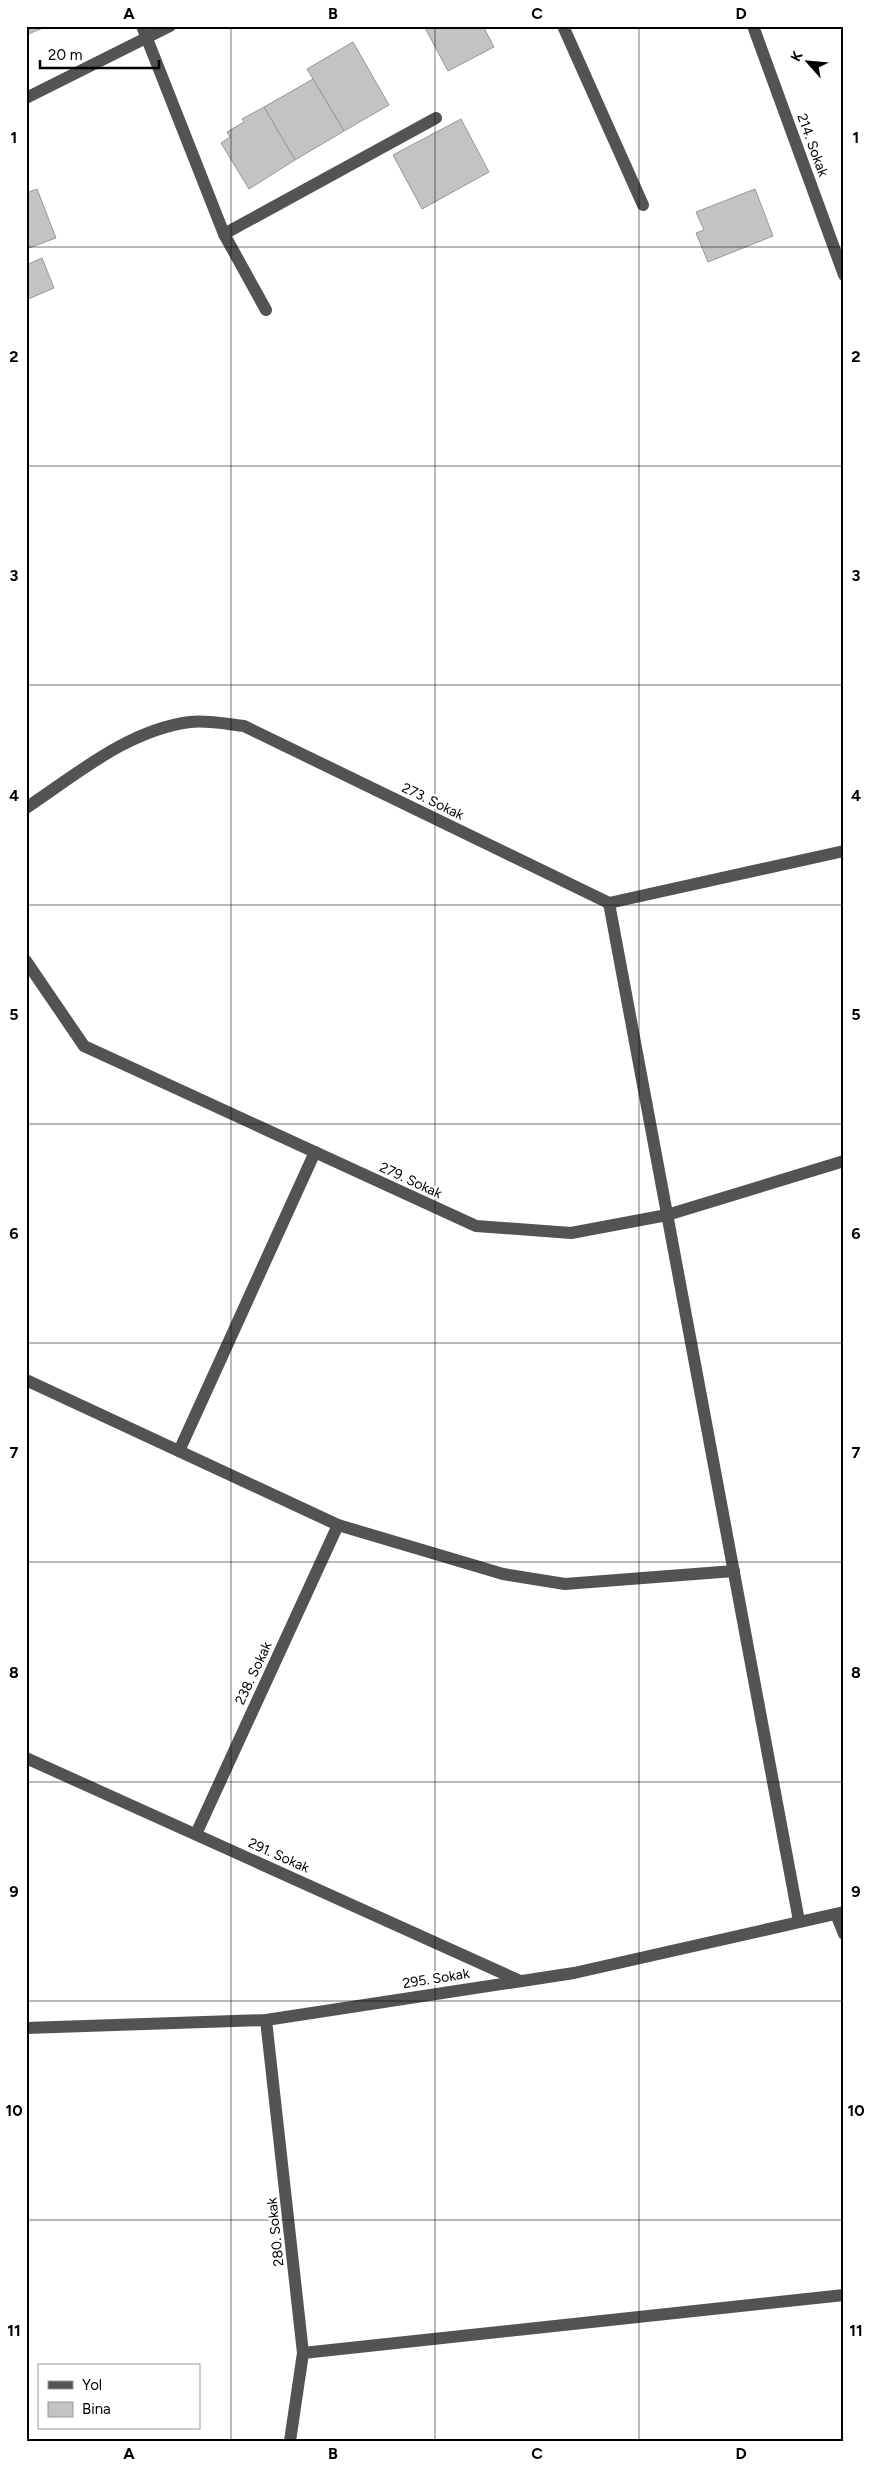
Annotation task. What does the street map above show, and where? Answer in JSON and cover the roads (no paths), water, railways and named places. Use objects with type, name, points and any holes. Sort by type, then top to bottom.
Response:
[{"type":"street","points":[[26,98],[145,32],[170,26]]},
{"type":"street","points":[[563,26],[643,205]]},
{"type":"street","name":"214. Sokak","points":[[753,26],[844,275]]},
{"type":"street","points":[[145,32],[224,234],[266,310]]},
{"type":"street","points":[[224,234],[436,118]]},
{"type":"street","name":"273. Sokak","points":[[26,808],[115,748],[153,730],[192,722],[244,726],[609,903]]},
{"type":"street","points":[[800,1921],[609,903],[844,851]]},
{"type":"street","name":"279. Sokak","points":[[26,961],[84,1046],[476,1226],[571,1233],[667,1215],[844,1161]]},
{"type":"street","points":[[179,1451],[314,1152]]},
{"type":"street","points":[[26,1380],[338,1525],[503,1574],[565,1584],[734,1571]]},
{"type":"street","name":"238. Sokak","points":[[196,1834],[338,1525]]},
{"type":"street","name":"291. Sokak","points":[[26,1758],[519,1980]]},
{"type":"street","points":[[840,1913],[844,1934]]},
{"type":"street","name":"295. Sokak","points":[[26,2028],[266,2020],[574,1973],[840,1913]]},
{"type":"street","name":"280. Sokak","points":[[266,2020],[303,2353],[290,2441]]},
{"type":"street","points":[[303,2353],[844,2295]]}]
